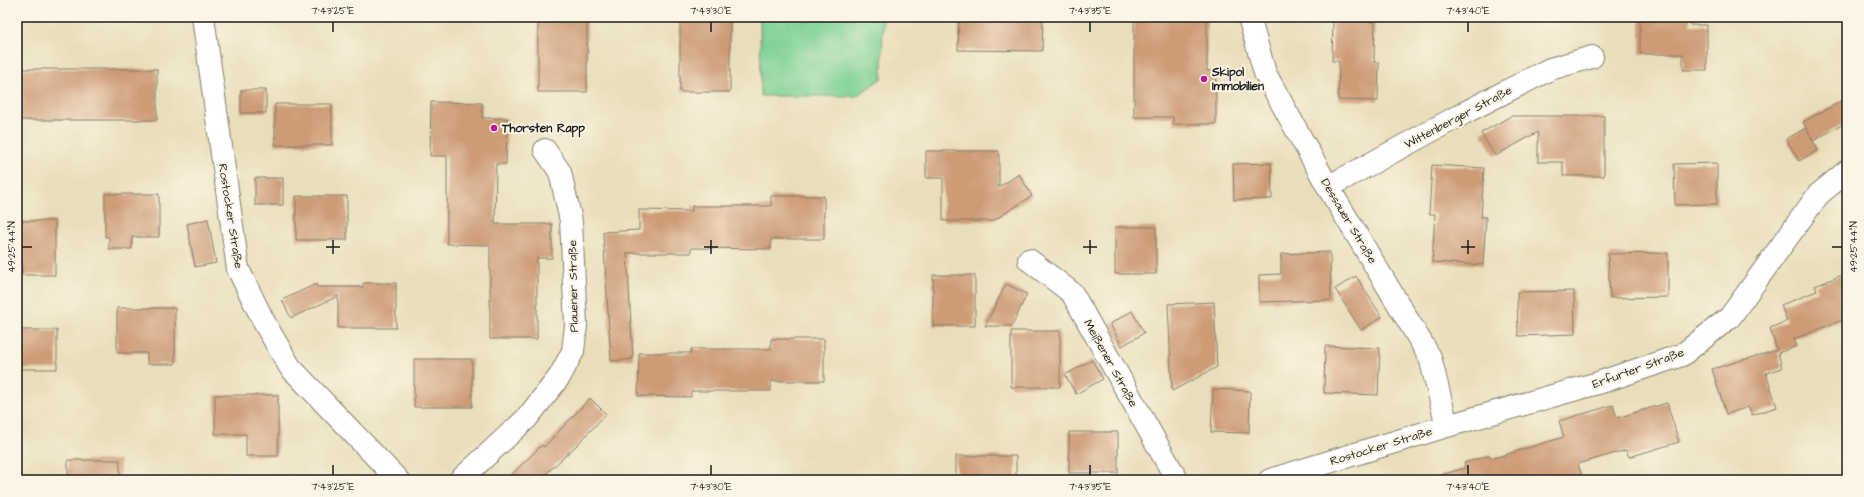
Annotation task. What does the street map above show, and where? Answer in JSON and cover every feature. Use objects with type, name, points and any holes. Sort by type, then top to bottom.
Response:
[{"type":"street","name":"Rostocker Straße","points":[[203,17],[238,269],[265,324],[290,367],[398,480]]},
{"type":"street","name":"Dessauer Straße","points":[[1249,17],[1265,73],[1328,187],[1430,357],[1447,426]]},
{"type":"street","name":"Wittenberger Straße","points":[[1328,187],[1464,113],[1550,69],[1592,57]]},
{"type":"street","name":"Plauener Straße","points":[[460,480],[527,418],[560,376],[573,351],[576,325],[571,222],[560,172],[545,150]]},
{"type":"street","name":"Erfurter Straße","points":[[1447,426],[1598,383],[1682,355],[1730,317],[1818,195],[1847,171]]},
{"type":"street","name":"Meißener Straße","points":[[1029,260],[1072,293],[1177,480]]},
{"type":"street","name":"Rostocker Straße","points":[[1270,480],[1447,426]]},
{"type":"green space","points":[[760,17],[883,17],[882,78],[857,96],[761,96]]},
{"type":"building","points":[[538,17],[587,17],[587,92],[538,92]]},
{"type":"building","points":[[680,17],[730,17],[730,92],[680,92]]},
{"type":"building","points":[[1134,17],[1207,17],[1207,71],[1216,71],[1216,124],[1173,124],[1173,117],[1134,117]]},
{"type":"building","points":[[1640,17],[1690,17],[1690,25],[1707,25],[1707,70],[1683,70],[1683,54],[1640,54]]},
{"type":"building","points":[[959,18],[1043,18],[1042,51],[958,50]]},
{"type":"building","points":[[1333,21],[1375,22],[1374,62],[1379,62],[1378,101],[1338,100],[1339,61],[1332,61]]},
{"type":"building","points":[[17,69],[157,69],[157,120],[17,120]]},
{"type":"building","points":[[241,90],[266,90],[266,113],[241,113]]},
{"type":"building","points":[[1847,98],[1847,122],[1813,141],[1803,122]]},
{"type":"building","points":[[431,102],[482,103],[482,118],[507,118],[506,164],[496,164],[495,224],[552,224],[552,258],[537,258],[537,339],[490,339],[490,245],[447,244],[447,156],[430,156]]},
{"type":"building","points":[[275,104],[332,104],[332,145],[275,145]]},
{"type":"building","points":[[1511,116],[1604,116],[1604,176],[1563,176],[1563,162],[1538,162],[1538,132],[1495,156],[1481,133]]},
{"type":"building","points":[[1806,128],[1818,150],[1799,161],[1786,139]]},
{"type":"building","points":[[926,151],[999,151],[999,187],[1019,174],[1032,196],[993,221],[943,221],[943,178],[926,178]]},
{"type":"building","points":[[1271,163],[1272,199],[1234,200],[1233,164]]},
{"type":"building","points":[[1717,163],[1717,204],[1675,205],[1674,164]]},
{"type":"building","points":[[1432,165],[1484,168],[1481,217],[1486,217],[1483,265],[1432,262],[1435,214],[1429,214]]},
{"type":"building","points":[[255,178],[283,178],[283,205],[255,205]]},
{"type":"building","points":[[105,194],[159,194],[159,237],[132,237],[132,249],[109,249],[109,237],[105,237]]},
{"type":"building","points":[[296,196],[347,196],[347,240],[296,240]]},
{"type":"building","points":[[771,196],[824,196],[824,239],[771,239],[771,249],[691,248],[691,253],[627,253],[633,359],[611,361],[603,232],[639,230],[639,210],[692,211],[692,206],[771,206]]},
{"type":"building","points":[[208,219],[216,263],[195,267],[187,224]]},
{"type":"building","points":[[17,221],[55,221],[55,275],[22,275],[22,259],[17,259]]},
{"type":"building","points":[[1115,227],[1156,227],[1156,274],[1115,274]]},
{"type":"building","points":[[1330,252],[1331,300],[1259,302],[1259,275],[1281,274],[1281,254]]},
{"type":"building","points":[[1668,253],[1668,297],[1610,298],[1608,254]]},
{"type":"building","points":[[1847,273],[1847,318],[1794,339],[1797,346],[1778,353],[1782,368],[1766,373],[1777,407],[1752,415],[1749,407],[1726,414],[1712,369],[1777,350],[1770,328],[1787,321],[1781,305],[1817,291],[1815,286]]},
{"type":"building","points":[[933,275],[975,275],[975,326],[933,326]]},
{"type":"building","points":[[1356,276],[1382,317],[1361,330],[1335,289]]},
{"type":"building","points":[[363,283],[396,283],[396,328],[338,328],[338,296],[291,318],[282,300],[316,284],[317,287],[363,287]]},
{"type":"building","points":[[1006,284],[1027,294],[1012,326],[985,326]]},
{"type":"building","points":[[1574,291],[1575,334],[1518,336],[1517,292]]},
{"type":"building","points":[[1214,302],[1217,367],[1172,391],[1168,304]]},
{"type":"building","points":[[117,308],[175,308],[175,364],[147,364],[147,353],[117,353]]},
{"type":"building","points":[[1132,311],[1144,333],[1122,346],[1110,324]]},
{"type":"building","points":[[17,330],[57,330],[57,369],[17,369]]},
{"type":"building","points":[[1011,331],[1060,331],[1060,387],[1011,387]]},
{"type":"building","points":[[771,339],[824,339],[824,381],[771,381],[771,391],[691,391],[691,397],[638,396],[639,353],[691,353],[691,349],[771,349]]},
{"type":"building","points":[[1325,346],[1380,348],[1378,395],[1324,393]]},
{"type":"building","points":[[414,359],[472,359],[472,407],[414,407]]},
{"type":"building","points":[[1092,360],[1103,379],[1076,394],[1065,375]]},
{"type":"building","points":[[1213,389],[1250,391],[1249,433],[1211,432]]},
{"type":"building","points":[[215,395],[278,395],[278,456],[246,456],[246,434],[215,434]]},
{"type":"building","points":[[590,398],[606,414],[576,446],[539,480],[506,480],[542,445],[544,447]]},
{"type":"building","points":[[1667,403],[1679,442],[1629,457],[1626,450],[1578,464],[1583,480],[1441,480],[1441,475],[1465,468],[1464,463],[1490,455],[1491,459],[1564,437],[1559,421],[1613,405],[1617,418]]},
{"type":"building","points":[[1069,432],[1118,432],[1118,473],[1069,473]]},
{"type":"building","points":[[956,456],[1016,456],[1016,480],[956,480]]},
{"type":"building","points":[[68,460],[120,460],[120,480],[68,480]]},
{"type":"place","name":"Skipol Immobilien","points":[[1204,79]]},
{"type":"place","name":"Thorsten Rapp","points":[[494,128]]}]
